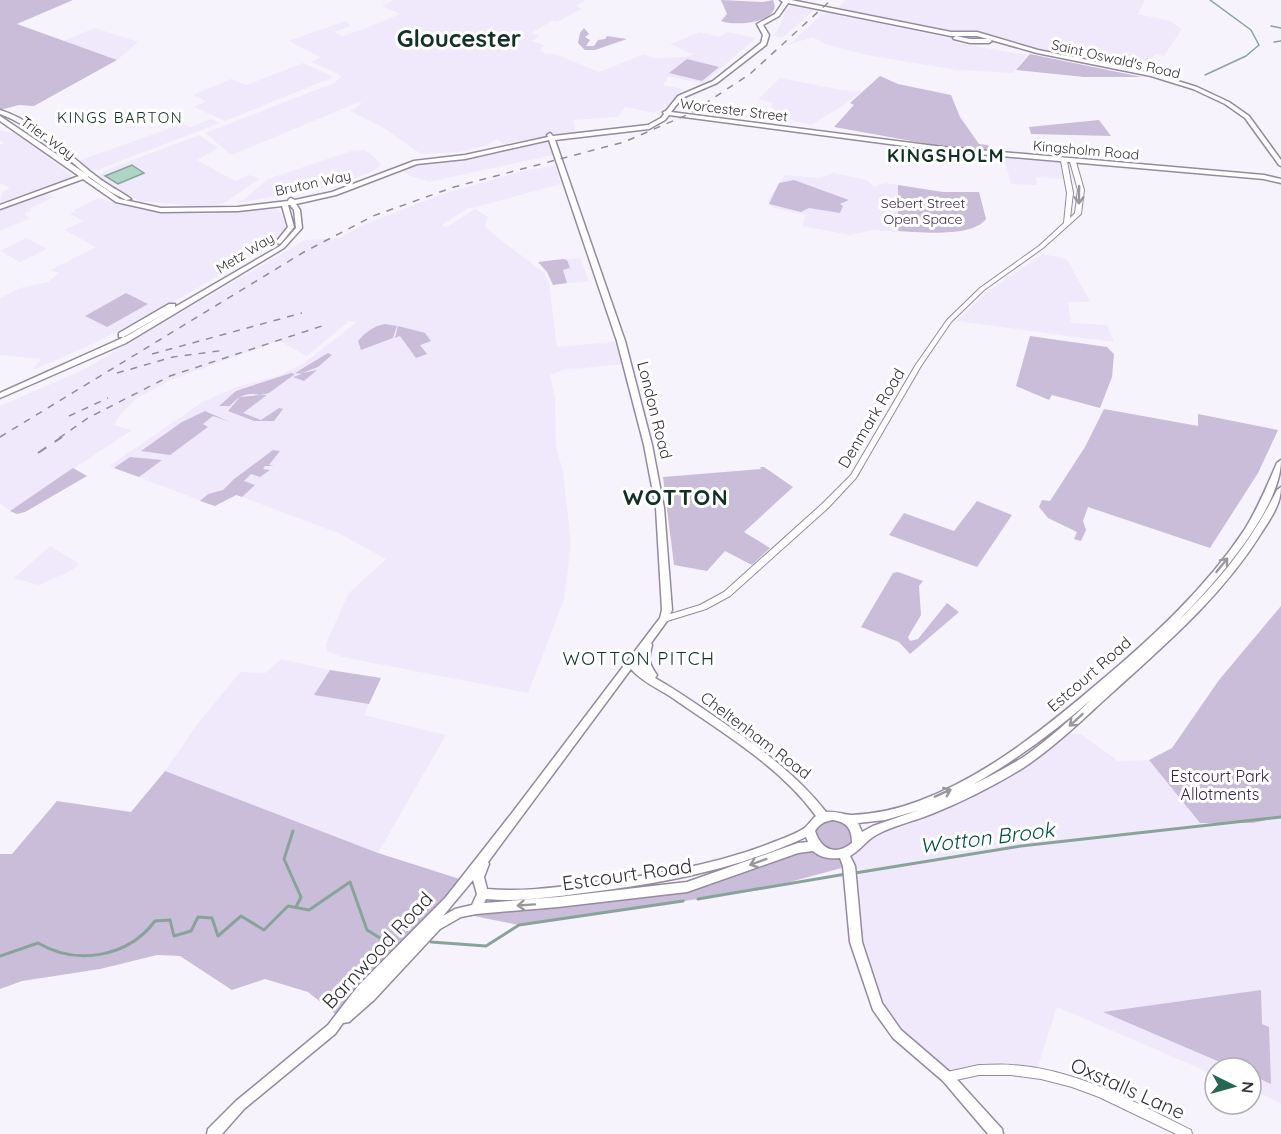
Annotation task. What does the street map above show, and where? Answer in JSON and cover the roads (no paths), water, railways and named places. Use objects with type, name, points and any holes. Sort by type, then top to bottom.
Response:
[{"type":"main road","points":[[551,136],[637,126],[665,113],[681,96],[715,82],[764,44],[765,34],[760,24],[777,15],[783,1],[964,37],[982,38]]},
{"type":"main road","name":"Saint Oswald's Road","points":[[982,38],[1165,78],[1208,93],[1247,117],[1281,164]]},
{"type":"main road","name":"Saint Oswald's Road","points":[[982,38],[1160,80],[1206,95],[1234,111],[1246,123],[1280,177]]},
{"type":"main road","name":"Trier Way","points":[[3,113],[32,125],[91,173]]},
{"type":"main road","name":"Worcester Street","points":[[665,113],[800,129]]},
{"type":"main road","name":"Trier Way","points":[[0,118],[82,177]]},
{"type":"main road","points":[[18,131],[22,127],[32,125]]},
{"type":"main road","name":"Kingsholm Road","points":[[800,129],[943,149],[1073,162],[1280,177]]},
{"type":"main road","name":"Bruton Way","points":[[82,177],[109,197],[150,209],[210,210],[290,201],[359,186],[410,163],[465,157],[551,136]]},
{"type":"main road","name":"Bruton Way","points":[[91,173],[121,196],[146,204],[219,206],[290,201],[348,184],[407,160],[463,153],[551,136]]},
{"type":"main road","name":"London Road","points":[[551,136],[621,341],[648,445],[660,508],[667,578],[665,615]]},
{"type":"main road","points":[[533,142],[547,143],[555,147]]},
{"type":"main road","points":[[0,207],[91,173]]},
{"type":"main road","name":"Metz Way","points":[[0,396],[76,362],[281,241],[291,227],[290,201]]},
{"type":"main road","name":"Estcourt Road","points":[[848,820],[871,819],[899,811],[959,786],[1012,757],[1057,723],[1171,625],[1230,554],[1263,506],[1281,464]]},
{"type":"main road","name":"Estcourt Road","points":[[857,846],[869,832],[939,807],[979,787],[1019,764],[1065,730],[1177,629],[1228,573],[1272,510],[1281,490]]},
{"type":"main road","points":[[486,857],[478,877],[481,890],[476,909],[459,913],[452,906],[452,898],[486,857],[665,615]]},
{"type":"main road","name":"Cheltenham Road","points":[[647,642],[643,661],[645,669],[664,686],[799,785],[822,816]]},
{"type":"main road","name":"Cheltenham Road","points":[[632,662],[637,671],[664,686]]},
{"type":"main road","points":[[848,867],[814,846],[809,831],[812,822],[822,816],[835,815],[848,820],[856,831],[857,846],[848,867],[856,942],[877,1006],[897,1034],[948,1077],[997,1134]]},
{"type":"main road","name":"Estcourt Road","points":[[481,890],[501,896],[560,892],[684,875],[790,841],[809,831]]},
{"type":"main road","name":"Estcourt Road","points":[[476,909],[687,887],[798,848],[814,846]]},
{"type":"main road","points":[[461,887],[481,890]]},
{"type":"main road","name":"Barnwood Road","points":[[331,1030],[362,989],[452,898]]},
{"type":"main road","name":"Barnwood Road","points":[[213,1134],[258,1089],[370,996],[436,925],[459,913]]},
{"type":"street","points":[[1064,161],[1070,193],[1067,224]]},
{"type":"street","name":"Denmark Road","points":[[665,615],[686,614],[727,594],[825,506],[858,470],[918,366],[949,321],[982,289],[1041,247],[1078,214],[1081,190],[1073,162]]},
{"type":"street","name":"Oxstalls Lane","points":[[948,1077],[981,1070],[1036,1072],[1059,1076],[1111,1096],[1187,1134]]},
{"type":"waterway","points":[[1205,75],[1246,56],[1259,45],[1251,30],[1210,0]]},
{"type":"waterway","points":[[1271,26],[1281,28]]},
{"type":"waterway","points":[[1274,42],[1281,41]]},
{"type":"waterway","name":"Wotton Brook","points":[[855,873],[1021,846],[1281,817]]},
{"type":"waterway","points":[[293,831],[284,859],[301,897],[296,907]]},
{"type":"waterway","name":"Wotton Brook","points":[[698,899],[846,874]]},
{"type":"waterway","name":"Wotton Brook","points":[[0,956],[38,943],[69,954],[85,956],[101,954],[131,943],[155,921],[170,920],[174,936],[191,931],[198,917],[212,918],[218,936],[241,916],[264,930],[288,906],[309,910],[350,882],[367,930],[390,944]]},
{"type":"waterway","name":"Wotton Brook","points":[[431,942],[486,946],[519,925],[683,901]]},
{"type":"railway","points":[[0,437],[304,252],[373,216],[454,187],[624,142],[689,114],[750,74],[831,0]]},
{"type":"railway","points":[[152,354],[302,313]]},
{"type":"railway","points":[[59,438],[88,418],[170,376],[328,324]]},
{"type":"railway","points":[[117,373],[173,357],[226,350]]},
{"type":"railway","points":[[69,416],[108,398]]},
{"type":"railway","points":[[38,453],[62,437]]},
{"type":"district","name":"Gloucester","points":[[459,38]]},
{"type":"district","name":"KINGS BARTON","points":[[120,117]]},
{"type":"district","name":"KINGSHOLM","points":[[946,155]]},
{"type":"district","name":"WOTTON","points":[[676,497]]},
{"type":"district","name":"WOTTON PITCH","points":[[639,658]]},
{"type":"park label","name":"Sebert Street Open Space","points":[[923,212]]},
{"type":"park label","name":"Estcourt Park Allotments","points":[[1220,785]]}]
